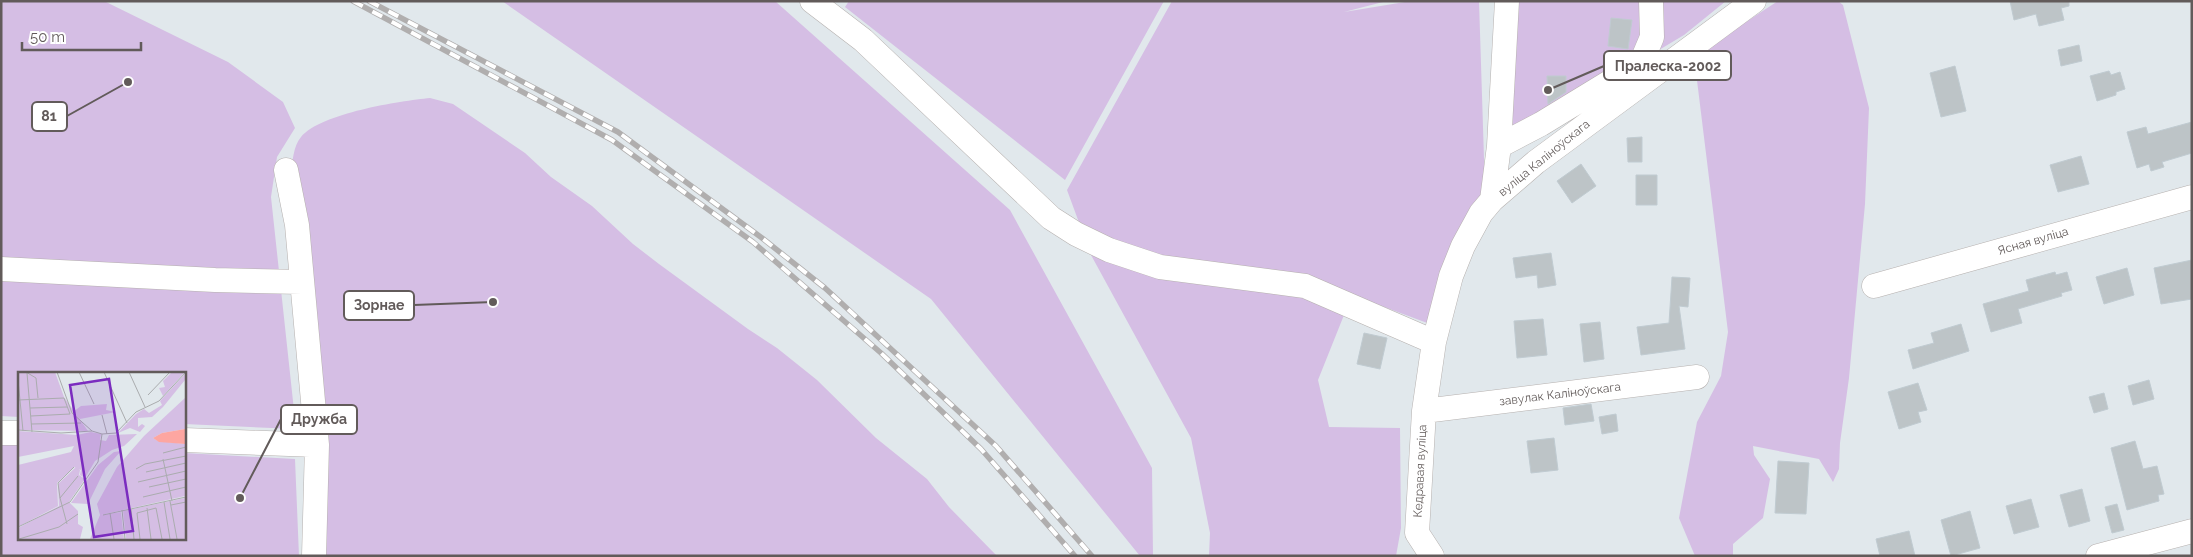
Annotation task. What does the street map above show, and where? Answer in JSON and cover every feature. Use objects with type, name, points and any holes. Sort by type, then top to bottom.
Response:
[{"type":"street","points":[[812,1],[863,40],[1051,218],[1076,234],[1109,250],[1160,267],[1305,286],[1434,342]]},
{"type":"street","points":[[1492,200],[1499,146],[1507,1]]},
{"type":"street","points":[[1499,146],[1641,63],[1652,38],[1651,1]]},
{"type":"street","name":"вуліца Каліноўскага","points":[[1424,412],[1434,342],[1451,276],[1463,246],[1481,213],[1492,200],[1536,162],[1754,1]]},
{"type":"street","points":[[286,170],[298,224],[317,445],[314,556]]},
{"type":"street","name":"Ясная вуліца","points":[[1874,286],[2192,197]]},
{"type":"street","points":[[1,269],[215,280],[302,282]]},
{"type":"street","name":"завулак Каліноўскага","points":[[1424,412],[1697,376]]},
{"type":"street","name":"Кедравая вуліца","points":[[1424,412],[1417,533],[1432,556]]},
{"type":"street","points":[[1,433],[18,433]]},
{"type":"street","points":[[185,440],[317,445]]},
{"type":"street","points":[[2098,556],[2192,531]]},
{"type":"shaded area","points":[[1,1],[104,1],[228,62],[283,102],[295,128],[277,157],[271,197],[296,429],[185,424],[185,372],[18,372],[18,417],[1,416]]},
{"type":"shaded area","points":[[502,1],[775,1],[1010,210],[1152,468],[1153,556],[1140,556],[931,299]]},
{"type":"shaded area","points":[[849,1],[1164,1],[1065,180],[845,7]]},
{"type":"shaded area","points":[[1172,1],[1387,1],[1344,12],[1411,1],[1479,1],[1485,190],[1430,324],[1352,295],[1318,380],[1329,427],[1400,428],[1401,528],[1396,556],[1209,556],[1210,533],[1191,438],[1091,255],[1067,190]]},
{"type":"shaded area","points":[[1511,1],[1726,1],[1684,35],[1499,146]]},
{"type":"shaded area","points":[[1778,1],[1838,1],[1843,5],[1869,108],[1865,204],[1849,378],[1840,443],[1839,469],[1833,482],[1819,459],[1753,446],[1754,455],[1770,479],[1763,518],[1733,544],[1733,556],[1695,556],[1679,518],[1697,422],[1721,376],[1728,332],[1694,56]]},
{"type":"shaded area","points":[[430,98],[453,104],[525,153],[551,177],[592,206],[633,244],[748,329],[777,348],[817,380],[876,438],[927,479],[949,507],[997,556],[324,556],[290,174],[296,145],[301,137],[325,121],[381,105]]},
{"type":"shaded area","points":[[1,443],[18,444],[18,540],[185,540],[185,453],[295,459],[299,556],[1,556]]},
{"type":"building","points":[[2010,1],[2069,1],[2069,6],[2061,8],[2064,20],[2039,26],[2036,14],[2014,20]]},
{"type":"building","points":[[1611,18],[1632,20],[1628,49],[1608,46]]},
{"type":"building","points":[[2079,45],[2082,61],[2061,66],[2058,50]]},
{"type":"building","points":[[1955,66],[1966,111],[1941,117],[1930,73]]},
{"type":"building","points":[[2109,71],[2111,75],[2120,72],[2125,89],[2116,92],[2116,95],[2097,101],[2090,76]]},
{"type":"building","points":[[1547,76],[1566,76],[1566,92],[1548,104]]},
{"type":"building","points":[[2192,122],[2192,153],[2162,162],[2164,167],[2151,171],[2149,164],[2137,168],[2127,132],[2146,127],[2148,134]]},
{"type":"building","points":[[1642,137],[1642,162],[1628,162],[1627,138]]},
{"type":"building","points":[[2081,156],[2089,184],[2058,192],[2050,165]]},
{"type":"building","points":[[1581,164],[1596,186],[1572,203],[1557,181]]},
{"type":"building","points":[[1636,175],[1657,175],[1657,205],[1636,205]]},
{"type":"building","points":[[1551,253],[1556,285],[1538,288],[1537,275],[1516,278],[1513,258]]},
{"type":"building","points":[[2192,260],[2192,299],[2161,304],[2154,268]]},
{"type":"building","points":[[2127,268],[2134,295],[2104,304],[2096,277]]},
{"type":"building","points":[[2055,272],[2056,275],[2067,272],[2072,290],[2061,293],[2062,296],[2018,309],[2022,323],[1991,332],[1983,304],[2029,291],[2026,280]]},
{"type":"building","points":[[1672,277],[1690,278],[1688,307],[1679,306],[1685,349],[1641,355],[1637,327],[1669,323]]},
{"type":"building","points":[[1543,319],[1547,355],[1517,358],[1514,321]]},
{"type":"building","points":[[1600,322],[1604,359],[1584,362],[1580,324]]},
{"type":"building","points":[[1961,324],[1969,351],[1913,369],[1908,350],[1934,343],[1931,333]]},
{"type":"building","points":[[1364,333],[1387,338],[1380,369],[1357,364]]},
{"type":"building","points":[[2149,380],[2154,399],[2133,405],[2128,386]]},
{"type":"building","points":[[1918,383],[1927,410],[1918,412],[1921,422],[1899,429],[1888,392]]},
{"type":"building","points":[[2104,393],[2108,409],[2094,413],[2089,397]]},
{"type":"building","points":[[1591,404],[1594,421],[1565,425],[1563,408]]},
{"type":"building","points":[[1616,414],[1618,431],[1602,434],[1599,417]]},
{"type":"building","points":[[1554,438],[1558,470],[1531,473],[1527,441]]},
{"type":"building","points":[[2135,441],[2143,469],[2157,466],[2164,494],[2158,495],[2159,501],[2127,510],[2111,448]]},
{"type":"building","points":[[1778,461],[1809,463],[1806,514],[1775,513]]},
{"type":"building","points":[[2082,489],[2090,521],[2069,527],[2060,495]]},
{"type":"building","points":[[2031,499],[2039,527],[2014,534],[2006,506]]},
{"type":"building","points":[[2117,504],[2124,530],[2112,533],[2105,507]]},
{"type":"building","points":[[1970,511],[1980,548],[1951,556],[1941,520]]},
{"type":"building","points":[[1909,531],[1915,556],[1880,556],[1876,539]]},
{"type":"railway","points":[[353,1],[612,140],[753,242],[881,353],[981,449],[1075,556]]},
{"type":"railway","points":[[369,1],[618,132],[762,238],[825,288],[996,446],[1092,556]]},
{"type":"place","name":"81","points":[[128,82]]},
{"type":"place","name":"Пралеска-2002","points":[[1548,90]]},
{"type":"place","name":"Зорнае","points":[[493,302]]},
{"type":"place","name":"Дружба","points":[[240,498]]}]
